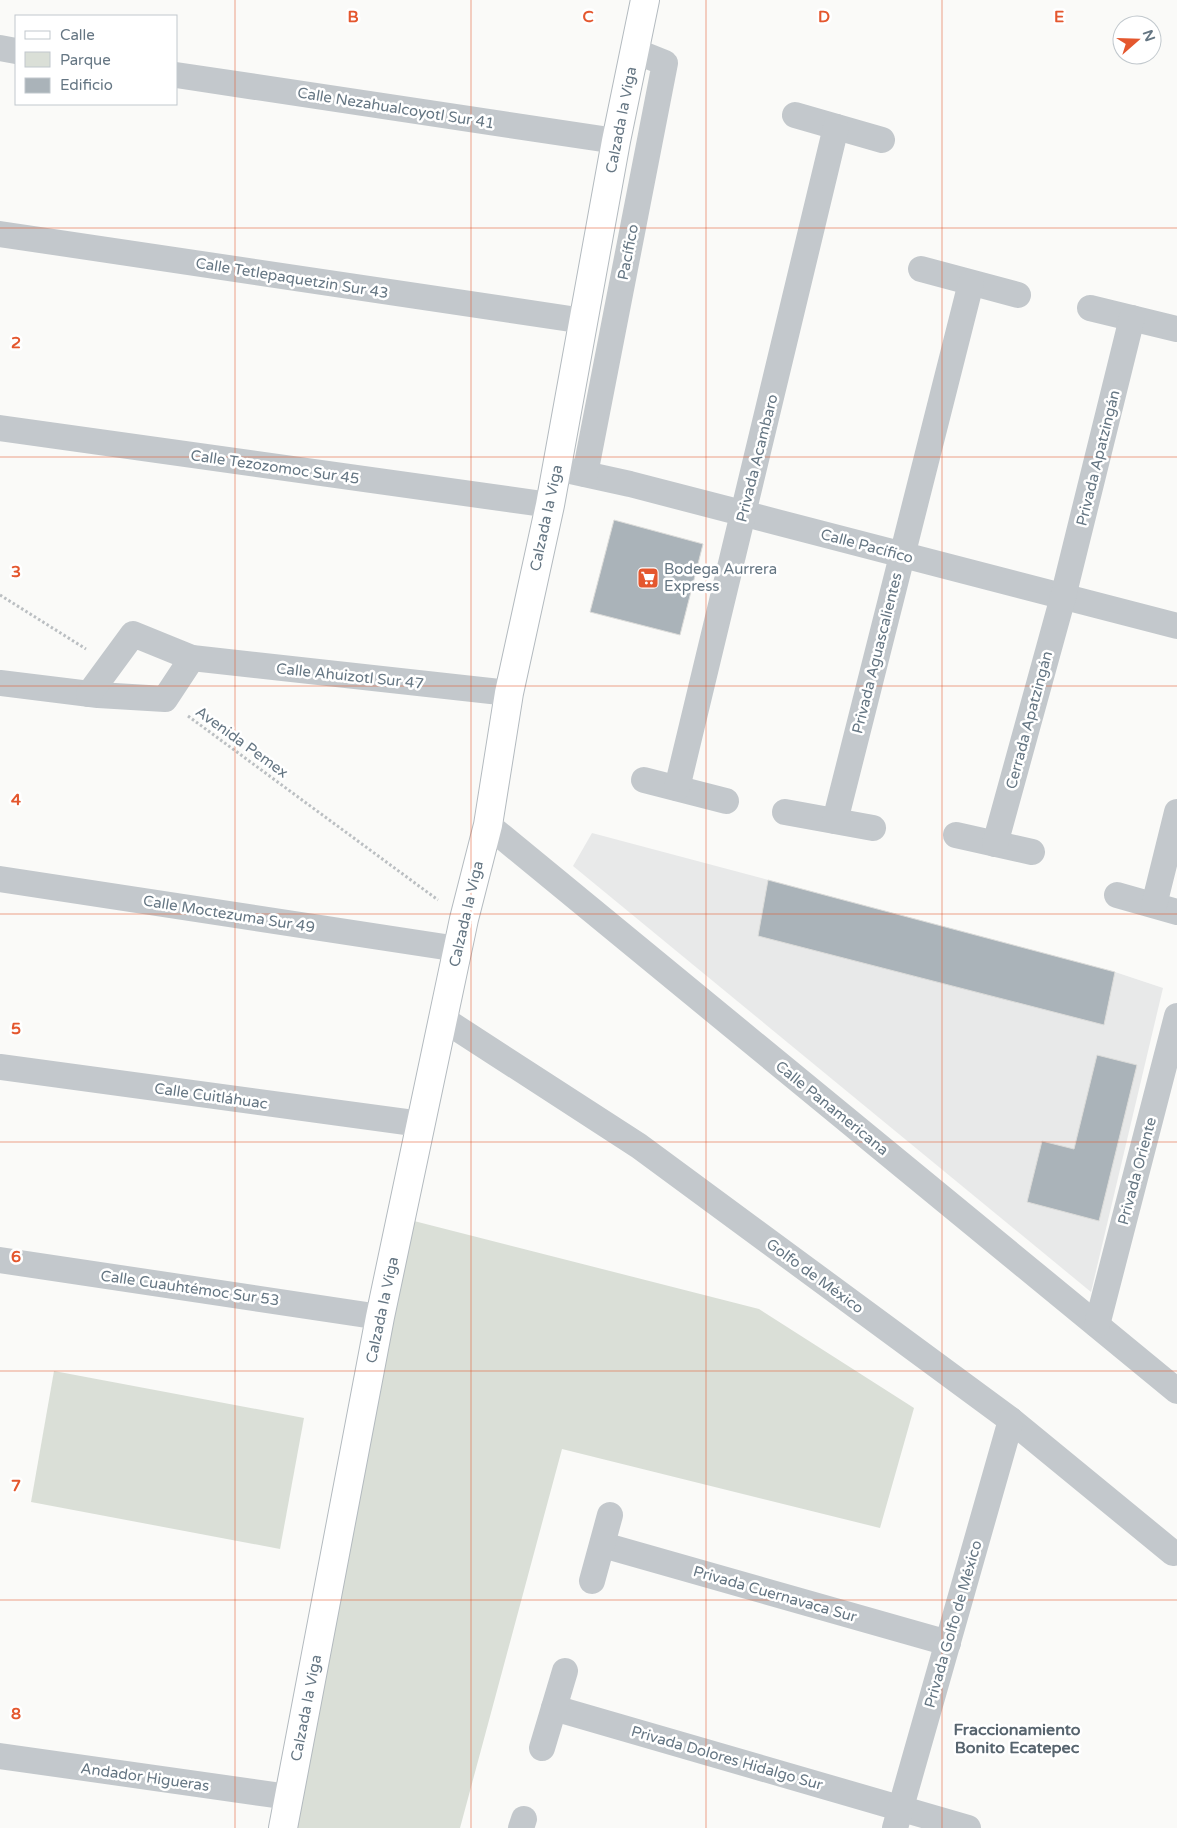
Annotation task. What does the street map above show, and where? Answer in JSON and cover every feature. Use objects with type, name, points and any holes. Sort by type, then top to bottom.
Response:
[{"type":"main road","name":"Calzada la Viga","points":[[283,1828],[380,1317],[464,918],[488,825],[509,693],[550,505],[616,141],[645,0]]},
{"type":"street","points":[[0,48],[15,50]]},
{"type":"street","name":"Pacífico","points":[[585,474],[665,63],[635,51]]},
{"type":"street","name":"Calle Nezahualcoyotl Sur 41","points":[[178,75],[616,141]]},
{"type":"street","points":[[795,115],[882,140]]},
{"type":"street","name":"Privada Acambaro","points":[[677,788],[836,127]]},
{"type":"street","name":"Calle Tetlepaquetzin Sur 43","points":[[0,234],[584,321]]},
{"type":"street","points":[[921,269],[1018,295]]},
{"type":"street","name":"Privada Aguascalientes","points":[[835,821],[971,283]]},
{"type":"street","points":[[1090,308],[1177,329]]},
{"type":"street","name":"Privada Apatzingán","points":[[1063,597],[1132,318]]},
{"type":"street","name":"Calle Tezozomoc Sur 45","points":[[0,428],[550,505]]},
{"type":"street","name":"Calle Pacífico","points":[[557,468],[743,513],[1177,626]]},
{"type":"street","name":"Cerrada Apatzingán","points":[[995,844],[1063,597]]},
{"type":"street","name":"Calle Ahuizotl Sur 47","points":[[89,694],[133,634],[192,658],[509,693]]},
{"type":"street","points":[[0,683],[89,694],[165,699],[192,658]]},
{"type":"street","points":[[644,780],[726,801]]},
{"type":"street","points":[[785,812],[873,828]]},
{"type":"street","points":[[1117,896],[1165,908],[1177,812]]},
{"type":"street","name":"Calle Panamericana","points":[[488,825],[1177,1391]]},
{"type":"street","points":[[956,835],[1032,852]]},
{"type":"street","name":"Calle Moctezuma Sur 49","points":[[0,879],[458,949]]},
{"type":"street","name":"Privada Oriente","points":[[1097,1325],[1177,1016]]},
{"type":"street","name":"Golfo de México","points":[[443,1019],[639,1146],[1012,1420],[1174,1553]]},
{"type":"street","name":"Calle Cuitláhuac","points":[[0,1067],[421,1124]]},
{"type":"street","name":"Calle Cuauhtémoc Sur 53","points":[[0,1260],[380,1317]]},
{"type":"street","name":"Privada Golfo de México","points":[[897,1818],[1012,1420]]},
{"type":"street","points":[[592,1581],[610,1515]]},
{"type":"street","name":"Privada Cuernavaca Sur","points":[[602,1544],[948,1643]]},
{"type":"street","points":[[542,1748],[565,1671]]},
{"type":"street","name":"Privada Dolores Hidalgo Sur","points":[[554,1708],[897,1818],[968,1828]]},
{"type":"street","name":"Andador Higueras","points":[[0,1756],[290,1797]]},
{"type":"path","points":[[0,595],[111,665]]},
{"type":"path","name":"Avenida Pemex","points":[[165,699],[464,918]]},
{"type":"shaded area","points":[[592,833],[1115,972],[1163,988],[1091,1292],[573,866]]},
{"type":"green space","points":[[414,1221],[759,1309],[914,1408],[880,1528],[562,1449],[460,1828],[291,1828]]},
{"type":"green space","points":[[54,1371],[304,1418],[280,1549],[31,1502]]},
{"type":"building","points":[[614,520],[703,544],[680,635],[590,612]]},
{"type":"building","points":[[768,880],[1115,972],[1104,1025],[758,936]]},
{"type":"building","points":[[1097,1055],[1137,1065],[1099,1221],[1027,1202],[1042,1141],[1074,1149]]},
{"type":"place","name":"Bodega Aurrera Express","points":[[648,578]]},
{"type":"district","name":"Fraccionamiento Bonito Ecatepec","points":[[1017,1739]]}]
